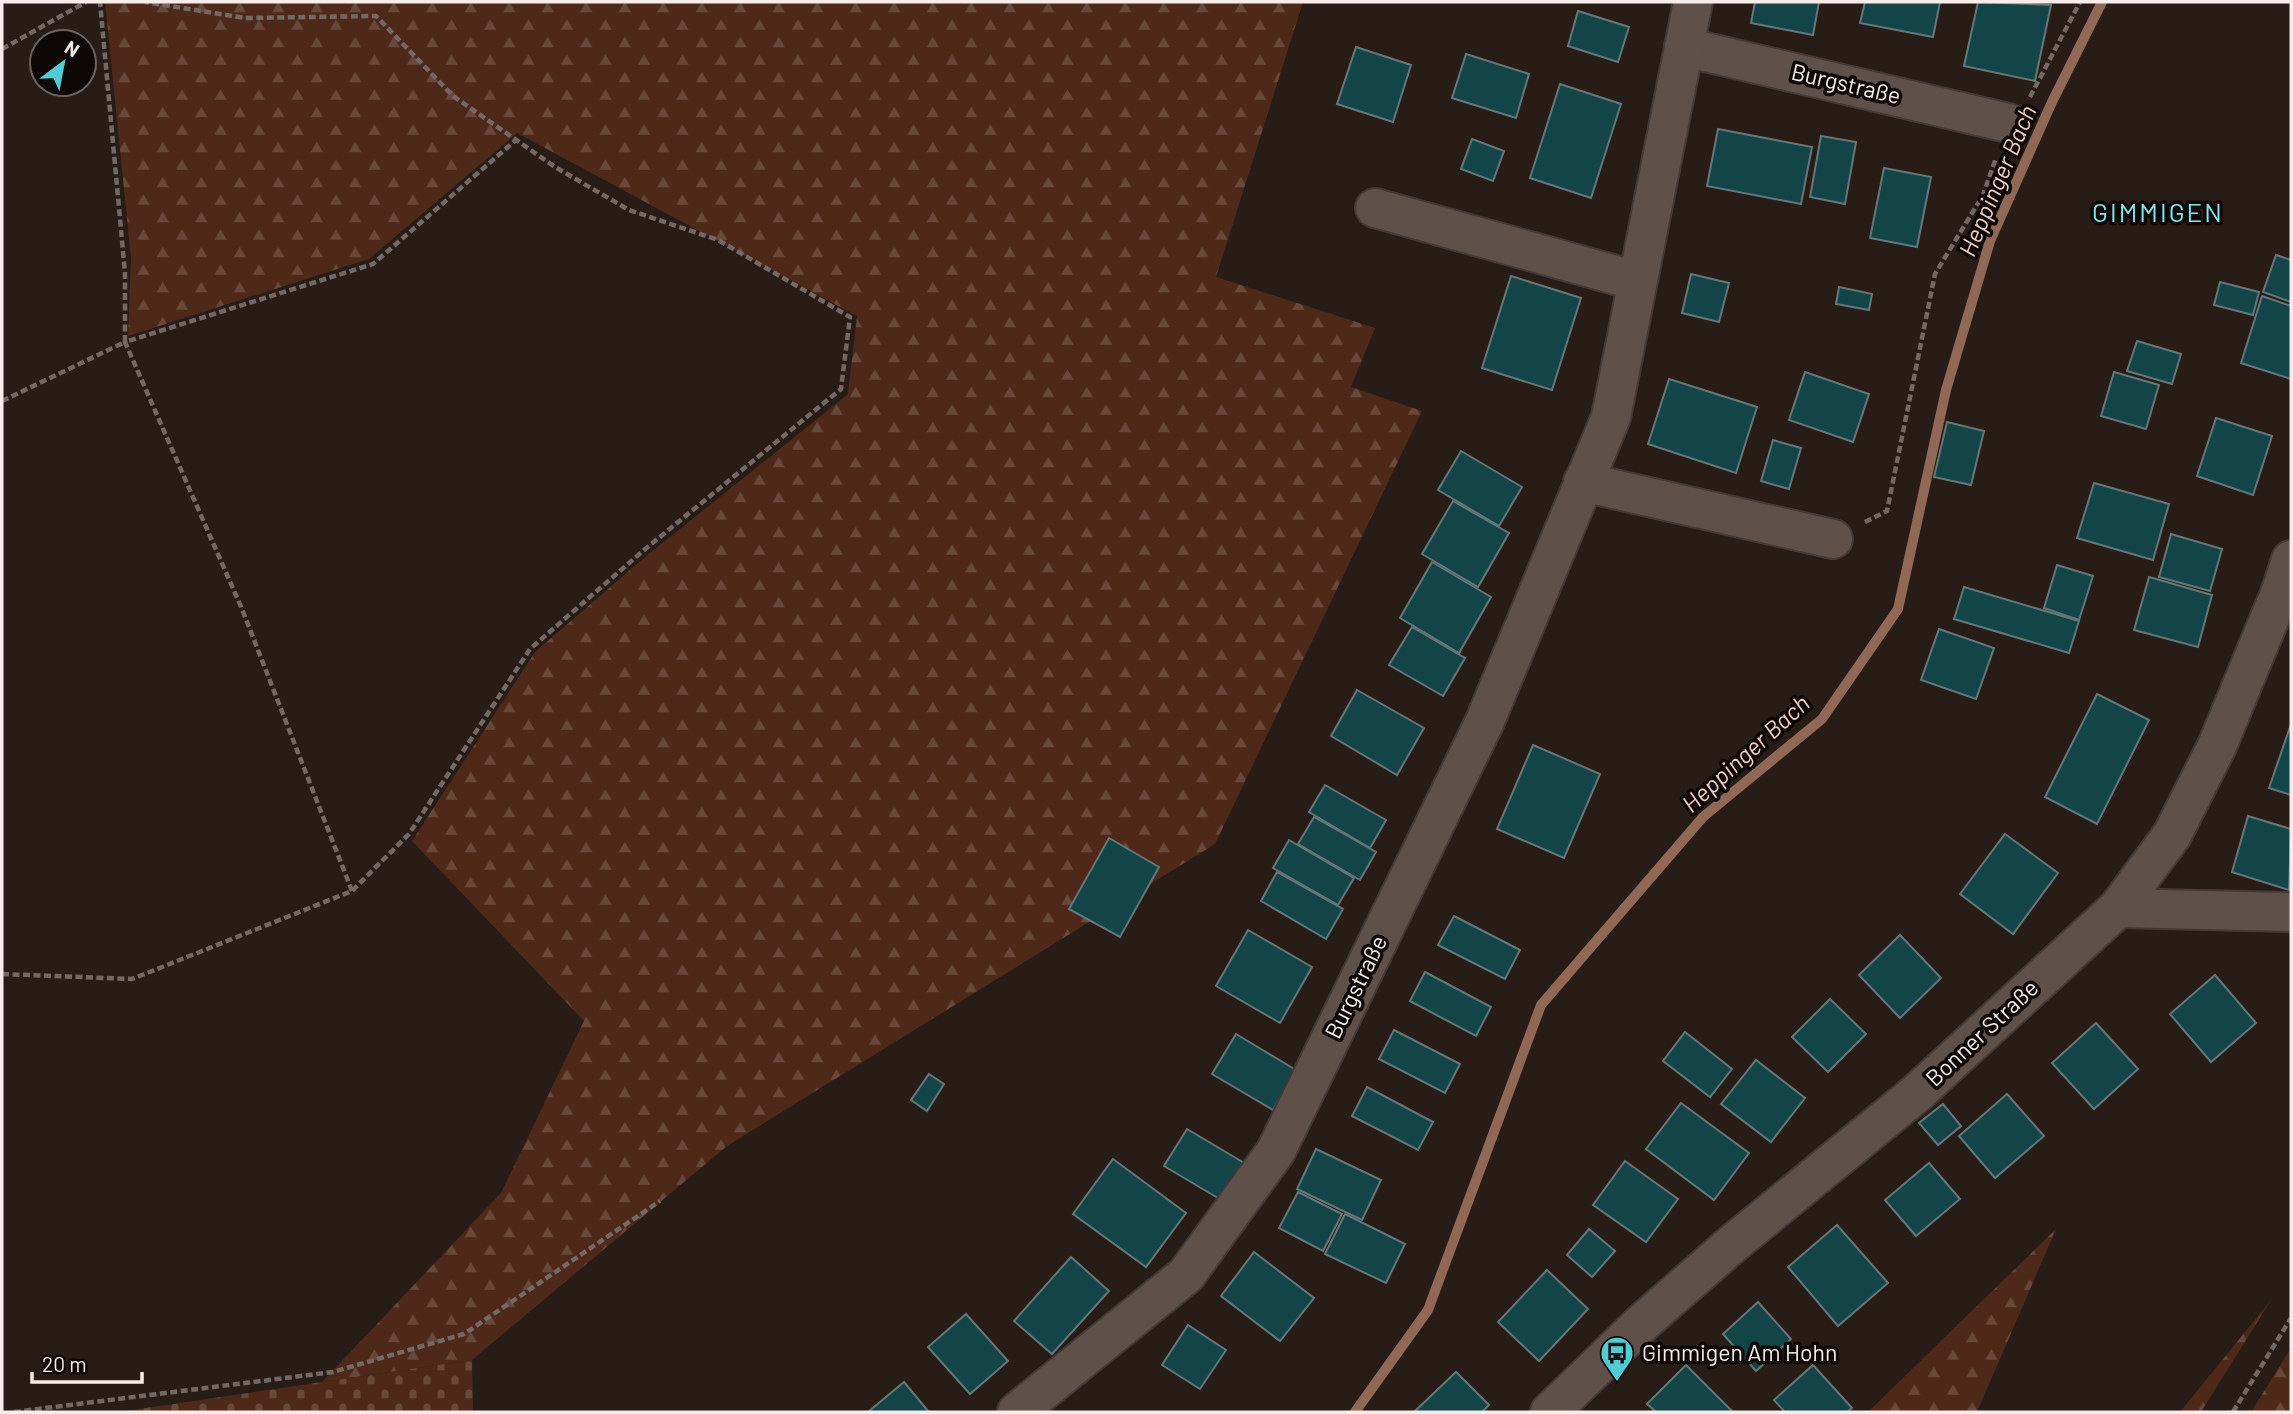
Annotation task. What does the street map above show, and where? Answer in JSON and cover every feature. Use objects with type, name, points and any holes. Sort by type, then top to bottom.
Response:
[{"type":"street","name":"Burgstraße","points":[[1017,1412],[1186,1275],[1276,1151],[1485,720],[1611,417],[1693,2]]},
{"type":"street","name":"Burgstraße","points":[[1684,47],[2008,123]]},
{"type":"street","points":[[1376,208],[1637,281]]},
{"type":"street","points":[[1583,482],[1833,539]]},
{"type":"street","name":"Bonner Straße","points":[[1550,1412],[1641,1324],[1730,1246],[1917,1093],[2118,908],[2172,835],[2206,768],[2281,591],[2291,560]]},
{"type":"street","points":[[2118,908],[2291,912]]},
{"type":"path","points":[[2,49],[86,2]]},
{"type":"path","points":[[100,2],[125,273],[125,342],[242,609],[352,891]]},
{"type":"path","points":[[2,974],[132,979],[352,891],[409,834],[530,649],[644,550],[841,389],[850,317],[718,240],[629,210],[516,140],[453,96],[376,16],[245,18],[145,2]]},
{"type":"path","points":[[1833,539],[1887,510],[1911,404],[1935,274],[1983,195],[2008,123],[2036,90],[2080,2]]},
{"type":"path","points":[[2,401],[125,342],[373,264],[516,140]]},
{"type":"path","points":[[14,1412],[333,1372],[464,1334],[660,1201]]},
{"type":"path","points":[[2233,1412],[2291,1318]]},
{"type":"green space","points":[[105,2],[1303,2],[1216,277],[1375,328],[1351,387],[1422,411],[1215,844],[727,1146],[472,1360],[322,1382],[501,1193],[584,1021],[412,841],[535,652],[644,558],[848,394],[857,316],[517,133],[369,259],[128,336],[131,258]]},
{"type":"green space","points":[[2056,1229],[1977,1412],[1868,1412]]},
{"type":"green space","points":[[2271,1300],[2201,1412],[2180,1412]]},
{"type":"green space","points":[[2291,1348],[2291,1412],[2251,1412]]},
{"type":"green space","points":[[472,1360],[473,1412],[119,1412]]},
{"type":"building","points":[[1755,2],[1819,2],[1813,35],[1751,23]]},
{"type":"building","points":[[1865,2],[1940,2],[1933,37],[1860,23]]},
{"type":"building","points":[[1978,2],[2051,5],[2035,81],[1964,66]]},
{"type":"building","points":[[1578,11],[1629,27],[1618,62],[1568,46]]},
{"type":"building","points":[[1356,47],[1411,65],[1393,122],[1337,104]]},
{"type":"building","points":[[1466,54],[1529,74],[1516,118],[1452,98]]},
{"type":"building","points":[[1560,84],[1621,104],[1591,198],[1530,178]]},
{"type":"building","points":[[1718,129],[1812,147],[1801,204],[1707,186]]},
{"type":"building","points":[[1821,136],[1856,142],[1845,204],[1810,197]]},
{"type":"building","points":[[1472,139],[1504,151],[1493,181],[1461,169]]},
{"type":"building","points":[[1884,168],[1931,177],[1917,247],[1870,238]]},
{"type":"building","points":[[2276,255],[2291,260],[2291,302],[2263,292]]},
{"type":"building","points":[[1691,274],[1729,283],[1719,322],[1682,313]]},
{"type":"building","points":[[1511,276],[1581,298],[1552,390],[1482,368]]},
{"type":"building","points":[[2220,282],[2259,292],[2253,315],[2214,305]]},
{"type":"building","points":[[1839,287],[1872,294],[1869,310],[1836,304]]},
{"type":"building","points":[[2262,296],[2291,306],[2291,379],[2241,363]]},
{"type":"building","points":[[2137,341],[2181,354],[2172,384],[2127,371]]},
{"type":"building","points":[[1805,372],[1869,394],[1853,442],[1789,420]]},
{"type":"building","points":[[2114,372],[2159,385],[2146,429],[2101,416]]},
{"type":"building","points":[[1669,379],[1757,407],[1736,473],[1648,444]]},
{"type":"building","points":[[2216,418],[2272,436],[2253,495],[2197,476]]},
{"type":"building","points":[[1947,422],[1984,431],[1971,485],[1934,477]]},
{"type":"building","points":[[1773,440],[1801,448],[1789,489],[1761,481]]},
{"type":"building","points":[[1461,451],[1522,487],[1499,526],[1438,490]]},
{"type":"building","points":[[2094,483],[2169,504],[2153,560],[2077,538]]},
{"type":"building","points":[[1453,501],[1509,533],[1478,587],[1422,554]]},
{"type":"building","points":[[2171,534],[2222,549],[2210,591],[2159,577]]},
{"type":"building","points":[[1432,562],[1491,597],[1459,653],[1400,618]]},
{"type":"building","points":[[2057,565],[2093,576],[2079,620],[2044,608]]},
{"type":"building","points":[[2149,577],[2212,595],[2198,647],[2134,630]]},
{"type":"building","points":[[1964,587],[2079,621],[2069,653],[1954,619]]},
{"type":"building","points":[[1412,627],[1465,658],[1443,696],[1389,665]]},
{"type":"building","points":[[1939,629],[1994,648],[1976,699],[1921,680]]},
{"type":"building","points":[[1357,690],[1424,728],[1397,775],[1331,736]]},
{"type":"building","points":[[2097,694],[2149,720],[2097,824],[2045,797]]},
{"type":"building","points":[[2291,728],[2291,795],[2269,788]]},
{"type":"building","points":[[1533,745],[1600,774],[1564,858],[1497,829]]},
{"type":"building","points":[[1325,785],[1386,820],[1370,848],[1309,812]]},
{"type":"building","points":[[2248,816],[2291,829],[2289,890],[2232,872]]},
{"type":"building","points":[[1314,817],[1376,852],[1360,880],[1298,844]]},
{"type":"building","points":[[2005,834],[2058,873],[2013,934],[1960,894]]},
{"type":"building","points":[[1109,838],[1159,867],[1120,937],[1069,909]]},
{"type":"building","points":[[1289,840],[1354,878],[1338,905],[1273,868]]},
{"type":"building","points":[[1277,872],[1343,909],[1326,939],[1261,901]]},
{"type":"building","points":[[1454,916],[1520,950],[1505,979],[1438,945]]},
{"type":"building","points":[[1248,930],[1312,967],[1280,1023],[1216,986]]},
{"type":"building","points":[[1900,935],[1941,978],[1900,1018],[1859,975]]},
{"type":"building","points":[[1425,972],[1491,1007],[1476,1036],[1410,1001]]},
{"type":"building","points":[[2215,975],[2256,1023],[2211,1062],[2170,1014]]},
{"type":"building","points":[[1830,999],[1866,1034],[1828,1072],[1792,1037]]},
{"type":"building","points":[[2096,1023],[2138,1069],[2094,1109],[2052,1063]]},
{"type":"building","points":[[1394,1030],[1460,1064],[1445,1093],[1379,1059]]},
{"type":"building","points":[[1685,1032],[1732,1069],[1710,1097],[1663,1061]]},
{"type":"building","points":[[1236,1034],[1296,1070],[1273,1110],[1212,1074]]},
{"type":"building","points":[[1756,1060],[1805,1098],[1771,1142],[1721,1104]]},
{"type":"building","points":[[929,1074],[944,1084],[927,1111],[911,1100]]},
{"type":"building","points":[[1367,1087],[1433,1122],[1418,1150],[1352,1116]]},
{"type":"building","points":[[2007,1094],[2044,1136],[1995,1178],[1959,1136]]},
{"type":"building","points":[[1681,1103],[1749,1153],[1714,1200],[1646,1149]]},
{"type":"building","points":[[1943,1104],[1961,1126],[1938,1145],[1919,1123]]},
{"type":"building","points":[[1187,1129],[1246,1164],[1223,1201],[1164,1166]]},
{"type":"building","points":[[1316,1149],[1381,1180],[1362,1220],[1297,1189]]},
{"type":"building","points":[[1113,1159],[1186,1213],[1146,1267],[1073,1214]]},
{"type":"building","points":[[1625,1161],[1678,1199],[1646,1242],[1593,1205]]},
{"type":"building","points":[[1929,1163],[1960,1199],[1916,1236],[1885,1200]]},
{"type":"building","points":[[1298,1192],[1342,1214],[1323,1251],[1279,1228]]},
{"type":"building","points":[[1345,1214],[1405,1244],[1386,1283],[1325,1254]]},
{"type":"building","points":[[1837,1225],[1888,1283],[1838,1326],[1788,1267]]},
{"type":"building","points":[[1589,1229],[1615,1251],[1592,1277],[1567,1255]]},
{"type":"building","points":[[1254,1252],[1314,1298],[1280,1341],[1221,1296]]},
{"type":"building","points":[[1071,1257],[1109,1291],[1052,1354],[1014,1321]]},
{"type":"building","points":[[1547,1270],[1588,1309],[1539,1361],[1498,1322]]},
{"type":"building","points":[[1758,1302],[1791,1339],[1756,1371],[1723,1334]]},
{"type":"building","points":[[966,1314],[1008,1361],[970,1394],[928,1347]]},
{"type":"building","points":[[1188,1325],[1226,1350],[1200,1389],[1162,1365]]},
{"type":"building","points":[[1686,1365],[1733,1412],[1656,1412],[1647,1404]]},
{"type":"building","points":[[1813,1365],[1852,1408],[1847,1412],[1785,1412],[1774,1400]]},
{"type":"building","points":[[1456,1372],[1489,1405],[1482,1412],[1414,1412]]},
{"type":"building","points":[[904,1382],[929,1412],[868,1412]]},
{"type":"waterway","name":"Heppinger Bach","points":[[1355,1412],[1428,1310],[1541,1005],[1703,817],[1822,719],[1898,609],[1946,390],[1990,241],[2052,102],[2102,2]]},
{"type":"place","name":"Gimmigen Am Hohn","points":[[1617,1383]]},
{"type":"district","name":"GIMMIGEN","points":[[2158,213]]}]
